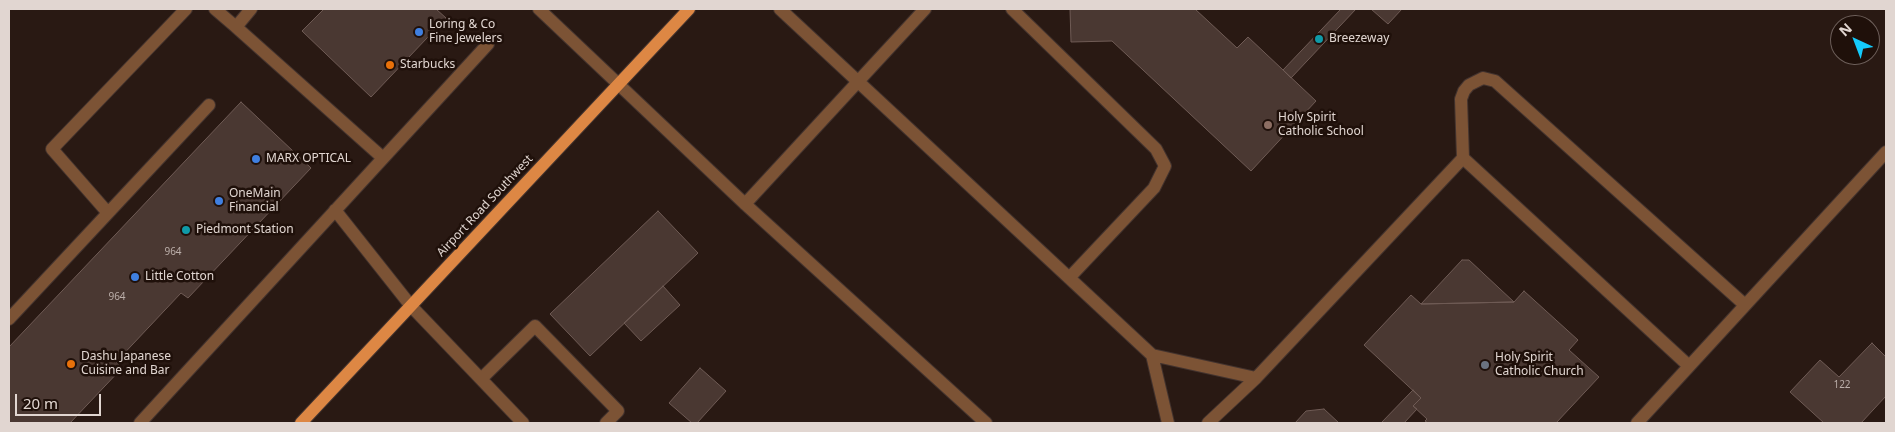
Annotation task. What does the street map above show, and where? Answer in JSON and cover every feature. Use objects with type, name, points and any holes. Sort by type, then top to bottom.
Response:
[{"type":"main road","name":"Airport Road Southwest","points":[[300,423],[689,9]]},
{"type":"street","points":[[108,212],[52,149],[186,9]]},
{"type":"street","points":[[215,9],[383,158]]},
{"type":"street","points":[[236,27],[251,9]]},
{"type":"street","points":[[539,9],[745,204],[986,423]]},
{"type":"street","points":[[780,9],[1152,355],[1256,378]]},
{"type":"street","points":[[745,204],[925,9]]},
{"type":"street","points":[[1012,9],[1156,149],[1165,166],[1154,188],[1069,278]]},
{"type":"street","points":[[140,423],[488,44]]},
{"type":"street","points":[[1208,423],[1256,378],[1463,158],[1461,99],[1469,85],[1483,78],[1495,81],[1745,306]]},
{"type":"street","points":[[9,319],[209,105]]},
{"type":"street","points":[[1637,423],[1886,152]]},
{"type":"street","points":[[1463,158],[1689,366]]},
{"type":"street","points":[[335,210],[411,306],[523,423]]},
{"type":"street","points":[[481,379],[534,326],[618,411],[606,423]]},
{"type":"street","points":[[1152,355],[1168,423]]},
{"type":"building","points":[[324,9],[436,9],[446,18],[371,97],[302,31]]},
{"type":"building","points":[[1070,9],[1195,9],[1237,48],[1248,37],[1316,101],[1251,171],[1112,41],[1071,42]]},
{"type":"building","name":"Breezeway","points":[[1341,9],[1356,9],[1291,78],[1283,70]]},
{"type":"building","points":[[1371,9],[1402,9],[1388,24]]},
{"type":"building","name":"Piedmont Station","points":[[241,102],[311,168],[188,298],[181,293],[116,362],[122,368],[70,423],[9,423],[9,347]]},
{"type":"building","points":[[658,211],[698,253],[590,356],[550,314]]},
{"type":"building","points":[[1462,260],[1469,260],[1514,302],[1421,304]]},
{"type":"building","points":[[663,286],[680,305],[641,341],[624,323]]},
{"type":"building","name":"Holy Spirit Catholic Church","points":[[1524,291],[1578,340],[1569,350],[1599,377],[1556,423],[1428,423],[1425,421],[1427,419],[1413,406],[1421,398],[1364,345],[1411,295],[1421,304],[1514,302]]},
{"type":"building","points":[[1872,343],[1886,357],[1886,396],[1861,423],[1824,423],[1790,392],[1820,360],[1839,377]]},
{"type":"building","points":[[700,368],[726,391],[697,423],[692,423],[669,403]]},
{"type":"building","points":[[1413,390],[1421,398],[1413,406],[1417,409],[1404,423],[1381,423]]},
{"type":"building","points":[[1324,409],[1339,423],[1295,423],[1306,411]]},
{"type":"place","name":"Loring & Co Fine Jewelers","points":[[419,32]]},
{"type":"place","name":"Breezeway","points":[[1319,39]]},
{"type":"place","name":"Starbucks","points":[[390,65]]},
{"type":"place","name":"Holy Spirit Catholic School","points":[[1268,125]]},
{"type":"place","name":"MARX OPTICAL","points":[[256,159]]},
{"type":"place","name":"OneMain Financial","points":[[219,201]]},
{"type":"place","name":"Piedmont Station","points":[[186,230]]},
{"type":"place","name":"Little Cotton","points":[[135,277]]},
{"type":"place","name":"Dashu Japanese Cuisine and Bar","points":[[71,364]]},
{"type":"place","name":"Holy Spirit Catholic Church","points":[[1485,365]]}]
